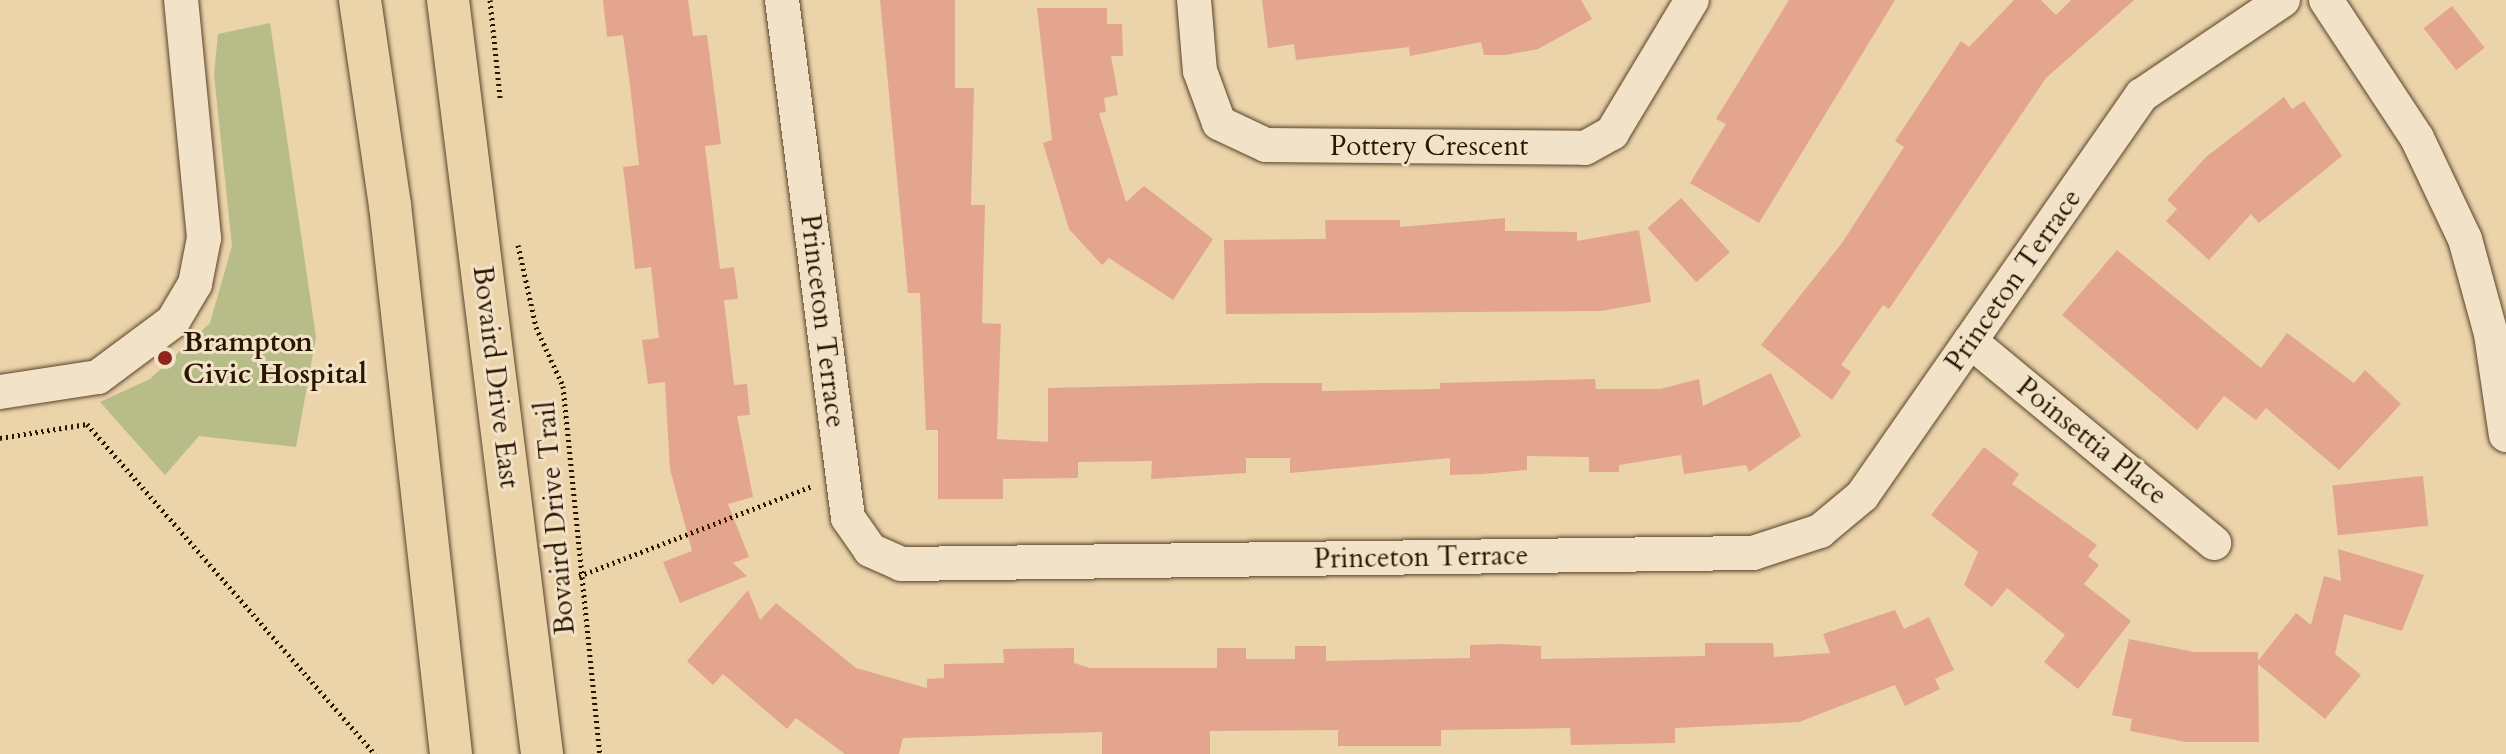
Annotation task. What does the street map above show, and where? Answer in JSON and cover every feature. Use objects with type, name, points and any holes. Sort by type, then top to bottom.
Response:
[{"type":"main road","points":[[360,0],[390,205],[451,754]]},
{"type":"main road","name":"Bovaird Drive East","points":[[448,0],[543,751]]},
{"type":"main road","points":[[419,754],[441,684]]},
{"type":"street","points":[[0,392],[98,377],[173,321],[195,284],[204,238],[183,0]]},
{"type":"street","name":"Princeton Terrace","points":[[782,0],[848,518],[870,550],[901,564],[1753,553],[1820,531],[1862,496],[2142,95],[2283,0]]},
{"type":"street","name":"Pottery Crescent","points":[[1194,0],[1200,71],[1219,123],[1266,145],[1585,148],[1612,133],[1692,0]]},
{"type":"street","points":[[2326,0],[2417,138],[2465,239],[2491,334],[2506,433]]},
{"type":"street","name":"Poinsettia Place","points":[[1970,341],[2214,543]]},
{"type":"path","points":[[490,0],[501,105]]},
{"type":"path","name":"Bovaird Drive Trail","points":[[516,239],[536,327],[563,386],[579,576],[600,754]]},
{"type":"path","points":[[0,438],[87,424],[375,754]]},
{"type":"path","points":[[579,576],[843,475]]},
{"type":"green space","points":[[270,23],[316,337],[296,447],[199,436],[165,475],[100,402],[150,379],[210,323],[232,246],[214,75],[218,34]]},
{"type":"building","points":[[603,0],[688,0],[693,36],[707,35],[721,144],[705,146],[720,269],[734,267],[738,299],[724,300],[734,385],[747,384],[750,415],[737,416],[753,497],[728,504],[749,557],[733,563],[747,576],[680,603],[663,562],[692,551],[670,469],[665,382],[648,384],[642,340],[659,338],[651,267],[635,269],[623,167],[639,165],[630,85],[623,35],[607,37]]},
{"type":"building","points":[[880,0],[955,0],[955,88],[974,88],[971,205],[985,205],[982,323],[1001,324],[997,439],[1048,442],[1048,388],[1322,383],[1322,391],[1440,389],[1440,383],[1595,379],[1596,389],[1660,389],[1699,379],[1703,406],[1771,373],[1801,436],[1749,472],[1746,465],[1684,474],[1681,455],[1619,465],[1619,472],[1589,472],[1589,457],[1527,456],[1527,470],[1450,475],[1450,458],[1290,473],[1290,458],[1246,458],[1246,473],[1151,479],[1152,461],[1078,462],[1078,478],[1003,479],[1003,499],[938,499],[938,430],[926,430],[920,293],[908,293]]},
{"type":"building","points":[[1262,0],[1581,0],[1592,19],[1538,49],[1506,55],[1484,55],[1481,42],[1410,56],[1409,47],[1296,60],[1294,44],[1268,48]]},
{"type":"building","points":[[1789,0],[1895,0],[1759,223],[1690,183],[1726,124],[1716,119]]},
{"type":"building","points":[[2014,0],[2041,0],[2056,15],[2071,0],[2134,0],[2046,78],[1889,309],[1883,305],[1841,365],[1851,372],[1832,400],[1761,345],[1842,243],[1904,147],[1895,141],[1961,41],[1969,47]]},
{"type":"building","points":[[2452,6],[2485,48],[2456,70],[2424,28]]},
{"type":"building","points":[[1037,8],[1107,8],[1107,24],[1122,24],[1123,56],[1111,56],[1118,95],[1104,98],[1106,112],[1099,113],[1126,202],[1144,186],[1213,239],[1173,300],[1109,258],[1102,265],[1069,229],[1043,143],[1052,140]]},
{"type":"building","points":[[2284,97],[2292,109],[2304,101],[2342,156],[2259,223],[2251,214],[2209,260],[2166,221],[2177,209],[2167,200],[2206,157]]},
{"type":"building","points":[[1681,198],[1730,252],[1696,282],[1648,228]]},
{"type":"building","points":[[1505,218],[1505,231],[1577,232],[1577,241],[1639,230],[1651,302],[1601,311],[1226,314],[1224,240],[1326,239],[1325,220],[1400,220],[1400,227]]},
{"type":"building","points":[[2117,250],[2261,368],[2287,333],[2354,383],[2365,370],[2401,404],[2339,470],[2266,408],[2256,420],[2224,396],[2197,430],[2062,315]]},
{"type":"building","points":[[1984,447],[2019,474],[2012,484],[2097,545],[2088,556],[2099,565],[2084,584],[2131,621],[2078,689],[2044,662],[2065,635],[2007,588],[1992,607],[1964,585],[1978,552],[1931,515]]},
{"type":"building","points":[[2423,476],[2428,526],[2338,535],[2332,486]]},
{"type":"building","points":[[2338,549],[2424,575],[2402,631],[2344,614],[2335,654],[2361,675],[2325,719],[2258,664],[2259,742],[2186,742],[2130,731],[2132,719],[2112,715],[2129,639],[2194,652],[2258,652],[2258,661],[2296,613],[2311,625],[2324,576],[2341,581]]},
{"type":"building","points":[[748,590],[760,620],[776,603],[856,668],[927,688],[927,679],[944,678],[944,664],[1004,663],[1003,649],[1074,648],[1074,663],[1090,668],[1217,668],[1217,648],[1246,648],[1246,659],[1295,659],[1295,646],[1326,646],[1326,661],[1470,658],[1470,645],[1501,644],[1541,646],[1541,659],[1705,656],[1705,643],[1773,643],[1774,657],[1830,653],[1823,634],[1895,610],[1904,629],[1929,617],[1954,670],[1935,679],[1940,689],[1905,706],[1895,685],[1799,722],[1675,728],[1675,743],[1571,745],[1570,728],[1441,730],[1441,746],[1338,746],[1338,730],[1210,731],[1210,754],[1102,754],[1102,732],[903,738],[899,754],[845,754],[796,718],[787,729],[723,674],[713,685],[687,661]]},
{"type":"place","name":"Brampton Civic Hospital","points":[[165,358]]}]
